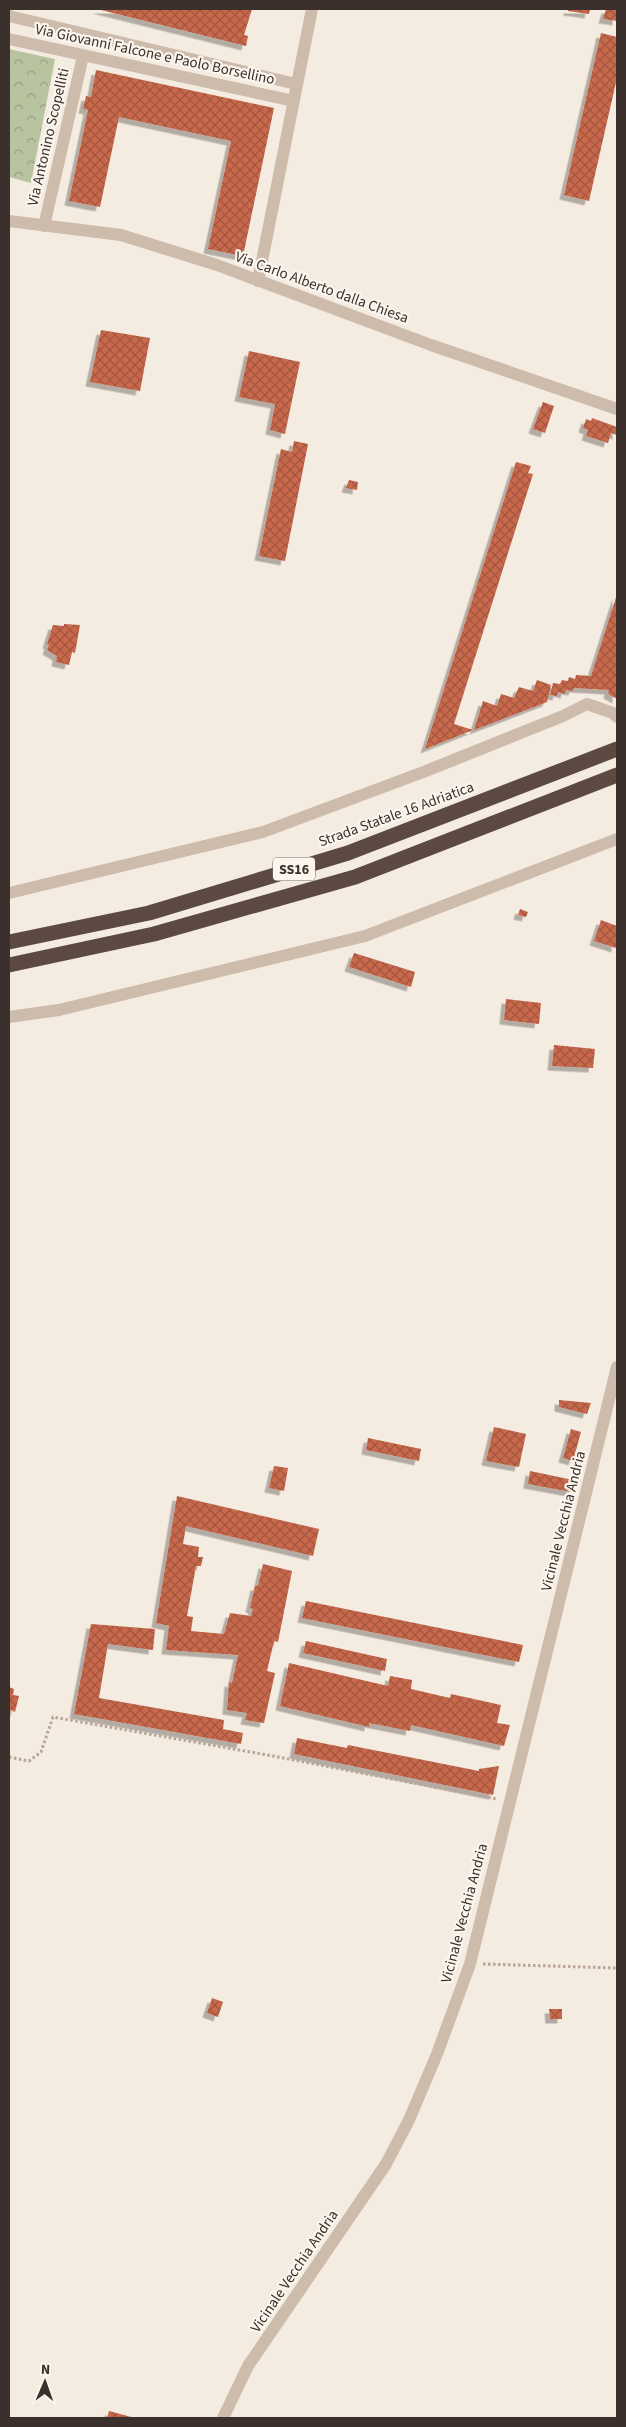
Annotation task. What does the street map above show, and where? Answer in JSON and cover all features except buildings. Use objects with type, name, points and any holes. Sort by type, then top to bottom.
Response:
[{"type":"highway","name":"Strada Statale 16 Adriatica","points":[[9,942],[149,913],[348,853],[617,749]]},
{"type":"highway","name":"SS16","points":[[9,965],[154,934],[355,876],[617,775]]},
{"type":"street","points":[[258,281],[312,9]]},
{"type":"street","name":"Via Giovanni Falcone e Paolo Borsellino","points":[[9,16],[296,84]]},
{"type":"street","name":"Via Giovanni Falcone e Paolo Borsellino","points":[[9,39],[294,101]]},
{"type":"street","name":"Via Antonino Scopelliti","points":[[44,226],[83,56]]},
{"type":"street","name":"Via Carlo Alberto dalla Chiesa","points":[[9,221],[121,235],[258,281],[431,345],[617,409]]},
{"type":"street","points":[[9,893],[263,832],[426,771],[563,716],[587,704],[613,713],[617,717]]},
{"type":"street","points":[[9,1017],[59,1010],[365,936],[617,839]]},
{"type":"street","name":"Vicinale Vecchia Andria","points":[[223,2418],[248,2366],[386,2164],[409,2120],[437,2054],[470,1964],[617,1367]]},
{"type":"path","points":[[9,1757],[28,1761],[41,1752],[53,1717],[273,1756],[509,1801]]},
{"type":"path","points":[[470,1964],[617,1968]]},
{"type":"green space","points":[[9,49],[55,59],[31,183],[9,177]]}]
